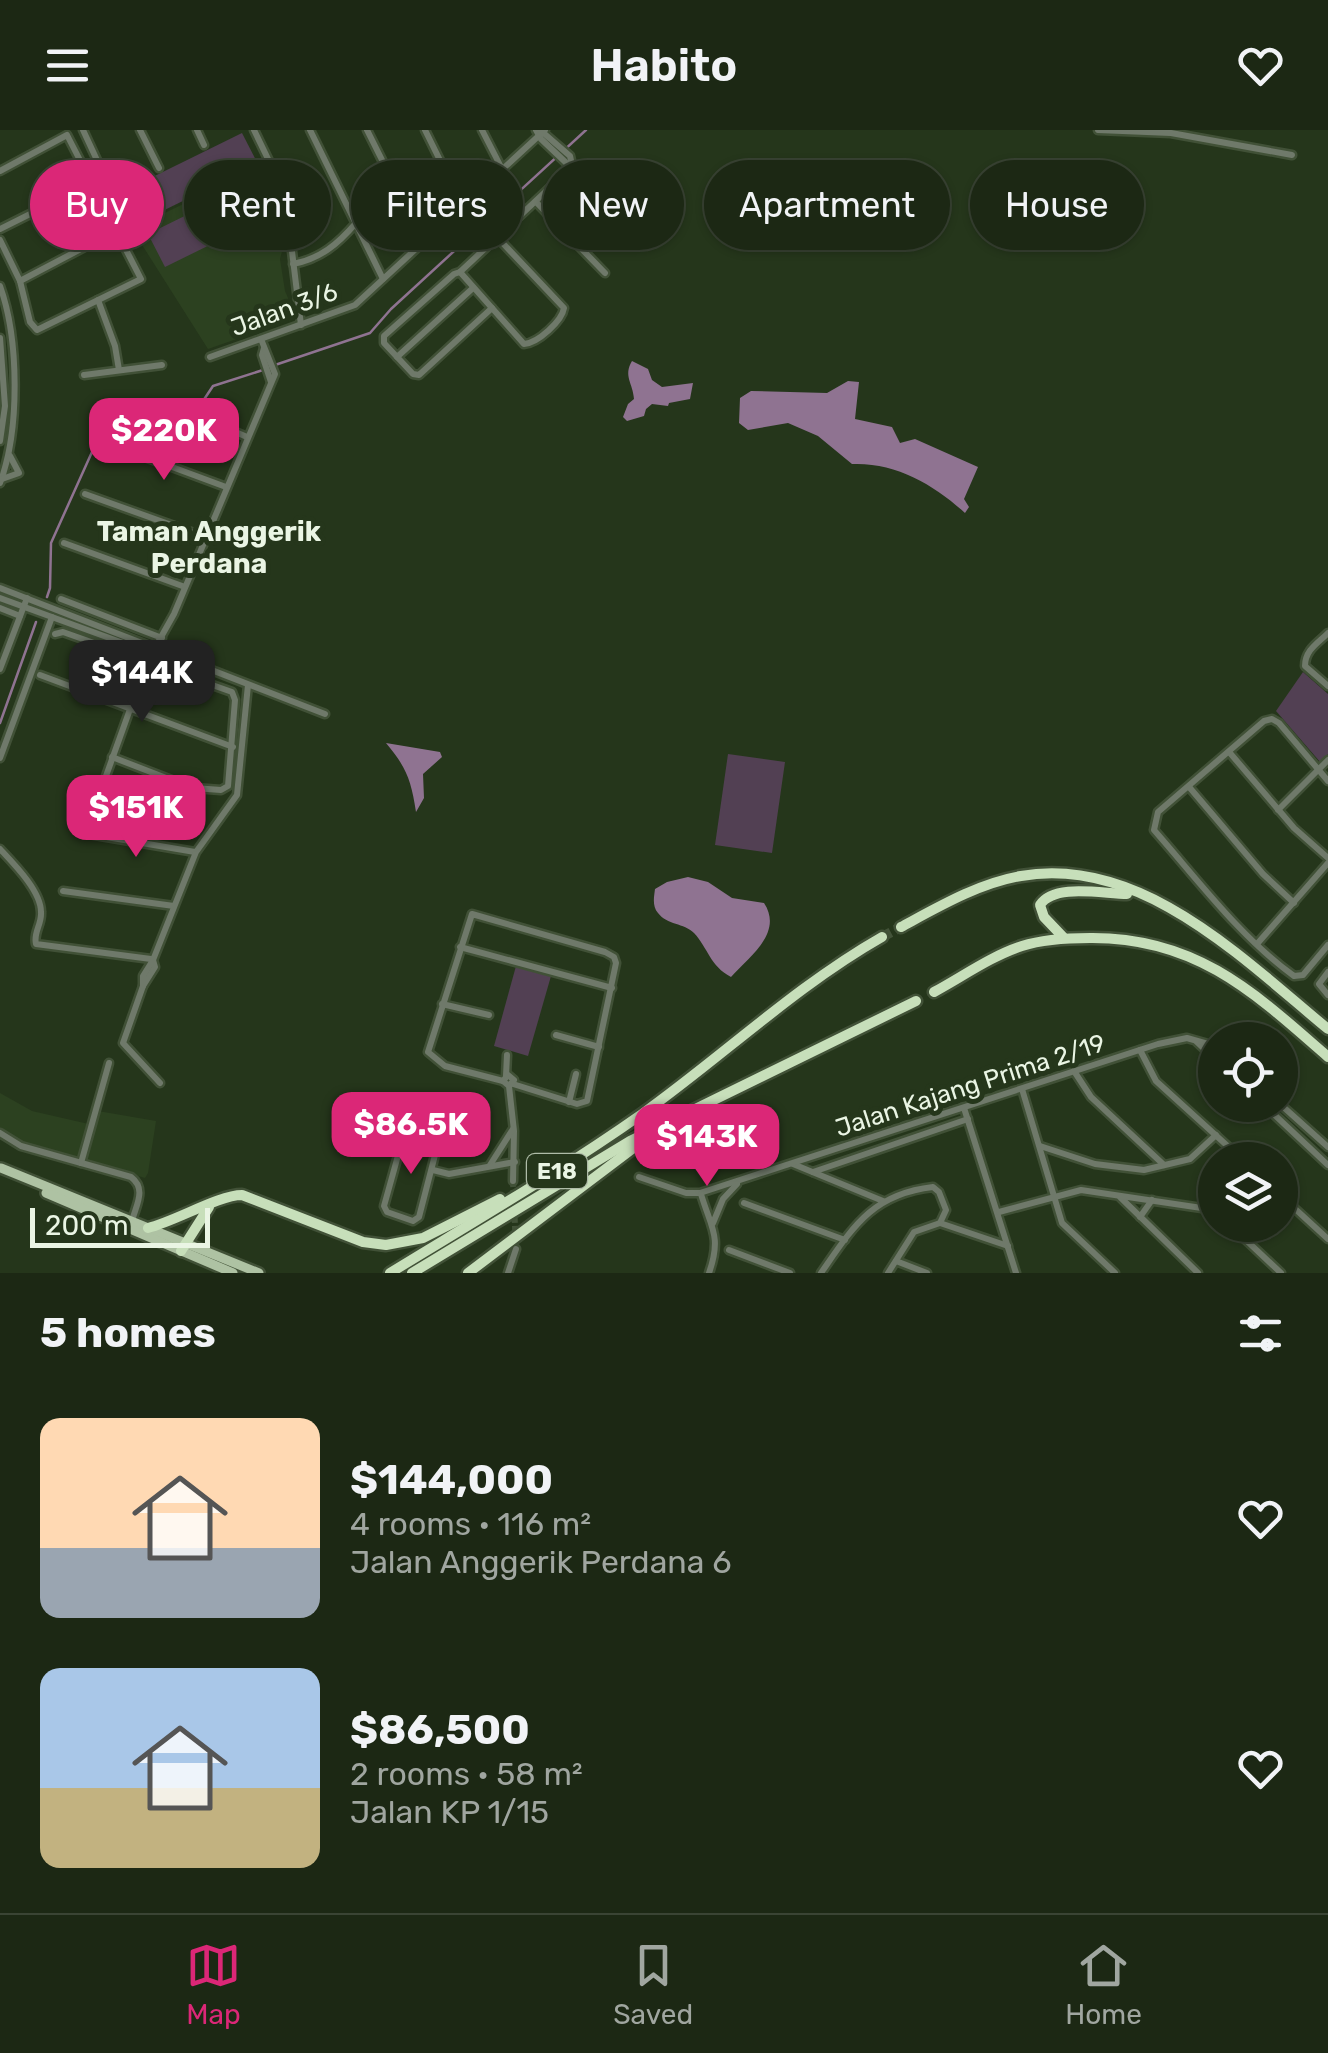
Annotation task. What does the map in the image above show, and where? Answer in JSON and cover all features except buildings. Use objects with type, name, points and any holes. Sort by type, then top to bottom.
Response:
[{"type":"highway","points":[[900,926],[1020,876],[1074,873],[1177,910],[1210,931],[1328,1029]]},
{"type":"highway","points":[[1064,938],[1041,912],[1040,905],[1047,896],[1142,895]]},
{"type":"highway","name":"E18","points":[[390,1273],[576,1160],[829,971],[882,937]]},
{"type":"highway","points":[[934,992],[1009,951],[1064,938],[1116,938],[1192,956],[1227,974],[1328,1057]]},
{"type":"highway","name":"E18","points":[[412,1273],[630,1142],[916,1002]]},
{"type":"highway","points":[[468,1273],[656,1130]]},
{"type":"highway","points":[[148,1228],[224,1198],[242,1195],[363,1242],[408,1243],[576,1160]]},
{"type":"highway","points":[[183,1247],[210,1206]]},
{"type":"main road","points":[[0,1168],[132,1220],[233,1273]]},
{"type":"main road","points":[[0,1168],[39,1189],[183,1247],[260,1273]]},
{"type":"street","points":[[83,130],[99,160]]},
{"type":"street","points":[[140,130],[155,160]]},
{"type":"street","points":[[197,130],[204,145]]},
{"type":"street","points":[[254,130],[285,194],[301,325]]},
{"type":"street","points":[[310,130],[351,213]]},
{"type":"street","points":[[367,130],[382,160]]},
{"type":"street","points":[[425,130],[440,160]]},
{"type":"street","points":[[482,130],[497,160]]},
{"type":"street","points":[[1098,130],[1172,132],[1292,155]]},
{"type":"street","points":[[542,133],[568,160]]},
{"type":"street","name":"Jalan 3/6","points":[[512,160],[542,133]]},
{"type":"street","points":[[0,171],[67,136],[80,160]]},
{"type":"street","points":[[523,214],[543,194]]},
{"type":"street","points":[[536,202],[605,273]]},
{"type":"street","points":[[0,229],[30,214]]},
{"type":"street","points":[[293,264],[314,260],[351,229]]},
{"type":"street","points":[[0,240],[20,281],[34,328],[137,282],[141,276],[127,250]]},
{"type":"street","points":[[20,281],[79,250]]},
{"type":"street","points":[[370,250],[384,279]]},
{"type":"street","name":"Jalan 3/6","points":[[210,357],[355,305],[415,250]]},
{"type":"street","points":[[483,250],[384,336],[384,343],[412,374],[419,375],[492,308]]},
{"type":"street","points":[[460,272],[524,344],[530,345],[562,316],[564,308],[509,250]]},
{"type":"street","points":[[397,358],[474,288]]},
{"type":"street","points":[[1,289],[8,314],[14,389],[14,422],[1,481]]},
{"type":"street","points":[[98,300],[115,346],[119,370]]},
{"type":"street","points":[[0,338],[5,406],[0,441]]},
{"type":"street","points":[[194,788],[156,801],[106,783],[146,662],[162,638],[185,587],[271,377],[261,339]]},
{"type":"street","points":[[84,375],[162,365]]},
{"type":"street","points":[[208,420],[247,437]]},
{"type":"street","points":[[103,446],[110,444],[226,487]]},
{"type":"street","points":[[1,481],[19,473],[9,452]]},
{"type":"street","points":[[85,494],[205,537]]},
{"type":"street","points":[[64,543],[185,587]]},
{"type":"street","points":[[0,588],[148,642],[325,714]]},
{"type":"street","points":[[0,598],[145,651],[155,648]]},
{"type":"street","points":[[0,669],[27,598]]},
{"type":"street","points":[[61,599],[162,638]]},
{"type":"street","points":[[0,608],[20,616]]},
{"type":"street","points":[[0,758],[52,617]]},
{"type":"street","points":[[56,634],[63,632],[232,692],[236,700],[228,786],[221,790],[194,788],[112,757]]},
{"type":"street","points":[[1328,633],[1307,654],[1306,666],[1328,686]]},
{"type":"street","points":[[40,675],[232,747]]},
{"type":"street","points":[[160,1084],[123,1044],[196,852],[238,795],[248,685]]},
{"type":"street","points":[[1328,781],[1279,723],[1272,719],[1264,721],[1158,812],[1154,830],[1257,944],[1294,976],[1303,976],[1328,945]]},
{"type":"street","points":[[1230,753],[1328,861],[1257,944]]},
{"type":"street","points":[[1278,810],[1328,760]]},
{"type":"street","points":[[1190,788],[1263,874],[1294,902]]},
{"type":"street","points":[[83,833],[196,852]]},
{"type":"street","points":[[0,849],[40,905],[42,917],[33,940],[44,945],[153,960]]},
{"type":"street","points":[[62,891],[174,906]]},
{"type":"street","points":[[476,914],[606,952],[616,963],[612,988],[587,1101],[582,1104],[446,1066],[430,1056],[429,1044],[470,916],[476,914]]},
{"type":"street","points":[[460,947],[612,988]]},
{"type":"street","points":[[1328,972],[1319,984],[1328,995]]},
{"type":"street","points":[[441,1004],[489,1015]]},
{"type":"street","points":[[556,1035],[599,1047]]},
{"type":"street","name":"Jalan Kajang Prima 2/19","points":[[700,1193],[1074,1070],[1174,1040],[1196,1041]]},
{"type":"street","name":"Jalan Kajang Prima 2/19","points":[[1140,1050],[1156,1081],[1224,1142]]},
{"type":"street","points":[[489,1166],[513,1180],[514,1128],[507,1055]]},
{"type":"street","points":[[81,1163],[110,1064]]},
{"type":"street","points":[[1074,1070],[1090,1097],[1164,1165]]},
{"type":"street","points":[[569,1102],[576,1074]]},
{"type":"street","points":[[1022,1089],[1062,1223],[1115,1273]]},
{"type":"street","points":[[964,1108],[1016,1273]]},
{"type":"street","points":[[410,1112],[441,1115],[443,1119],[433,1170],[417,1219],[412,1221],[386,1212],[384,1206],[410,1112]]},
{"type":"street","points":[[814,1172],[968,1119]]},
{"type":"street","points":[[1298,1120],[1328,1147]]},
{"type":"street","points":[[1282,1122],[1328,1165]]},
{"type":"street","points":[[489,1166],[514,1128]]},
{"type":"street","points":[[0,1133],[21,1146],[136,1181],[140,1195],[132,1220]]},
{"type":"street","points":[[1040,1146],[1095,1164],[1134,1170],[1190,1159],[1216,1135]]},
{"type":"street","points":[[433,1170],[449,1174],[515,1162]]},
{"type":"street","points":[[793,1164],[885,1201]]},
{"type":"street","points":[[639,1177],[686,1193],[700,1193],[714,1224],[717,1244],[709,1273]]},
{"type":"street","points":[[714,1224],[722,1199],[742,1180]]},
{"type":"street","points":[[821,1273],[866,1211],[885,1201],[933,1188],[946,1210],[940,1223]]},
{"type":"street","points":[[999,1212],[1075,1190],[1198,1207]]},
{"type":"street","points":[[1118,1196],[1198,1273]]},
{"type":"street","points":[[1140,1217],[1152,1200]]},
{"type":"street","points":[[744,1203],[845,1240]]},
{"type":"street","points":[[1298,1211],[1328,1239]]},
{"type":"street","points":[[888,1273],[914,1232],[940,1223],[1008,1246]]},
{"type":"street","points":[[1248,1242],[1280,1273]]},
{"type":"street","points":[[508,1273],[516,1250]]},
{"type":"street","points":[[729,1250],[790,1273]]},
{"type":"street","points":[[896,1262],[927,1273]]},
{"type":"shaded area","points":[[242,133],[256,160],[187,160]]},
{"type":"shaded area","points":[[184,162],[184,200],[164,210],[164,171]]},
{"type":"shaded area","points":[[184,204],[184,250],[282,250],[280,259],[291,320],[208,349],[145,250],[164,250],[164,213]]},
{"type":"shaded area","points":[[184,216],[184,250],[200,250],[165,267],[156,250],[164,250],[164,226]]},
{"type":"shaded area","points":[[632,361],[648,369],[652,380],[662,387],[693,383],[690,399],[668,406],[652,404],[644,416],[627,421],[623,417],[634,399],[628,375]]},
{"type":"shaded area","points":[[848,381],[859,382],[855,419],[892,427],[900,443],[915,439],[978,467],[964,499],[969,507],[965,513],[913,477],[884,467],[852,464],[818,436],[788,423],[748,430],[739,423],[740,398],[751,391],[827,393]]},
{"type":"shaded area","points":[[1303,672],[1328,694],[1328,754],[1321,763],[1276,711]]},
{"type":"shaded area","points":[[386,743],[440,752],[442,757],[423,774],[424,798],[416,812],[407,774]]},
{"type":"shaded area","points":[[728,754],[785,762],[772,853],[715,845]]},
{"type":"shaded area","points":[[688,877],[708,882],[732,898],[764,903],[769,914],[767,935],[731,977],[714,962],[694,933],[666,920],[655,907],[655,889]]},
{"type":"shaded area","points":[[516,966],[551,976],[528,1056],[494,1046]]},
{"type":"shaded area","points":[[0,1093],[32,1111],[93,1125],[98,1111],[156,1121],[148,1173],[145,1178],[22,1143],[0,1131]]},
{"type":"waterway","points":[[275,365],[370,333],[391,309],[586,130]]},
{"type":"waterway","points":[[47,597],[51,543],[101,432],[193,416],[213,386],[263,370]]},
{"type":"waterway","points":[[0,723],[36,622]]},
{"type":"tunnel","points":[[882,937],[901,927]]},
{"type":"tunnel","points":[[513,1181],[516,1249]]},
{"type":"district","name":"Taman Anggerik Perdana","points":[[209,547]]}]
